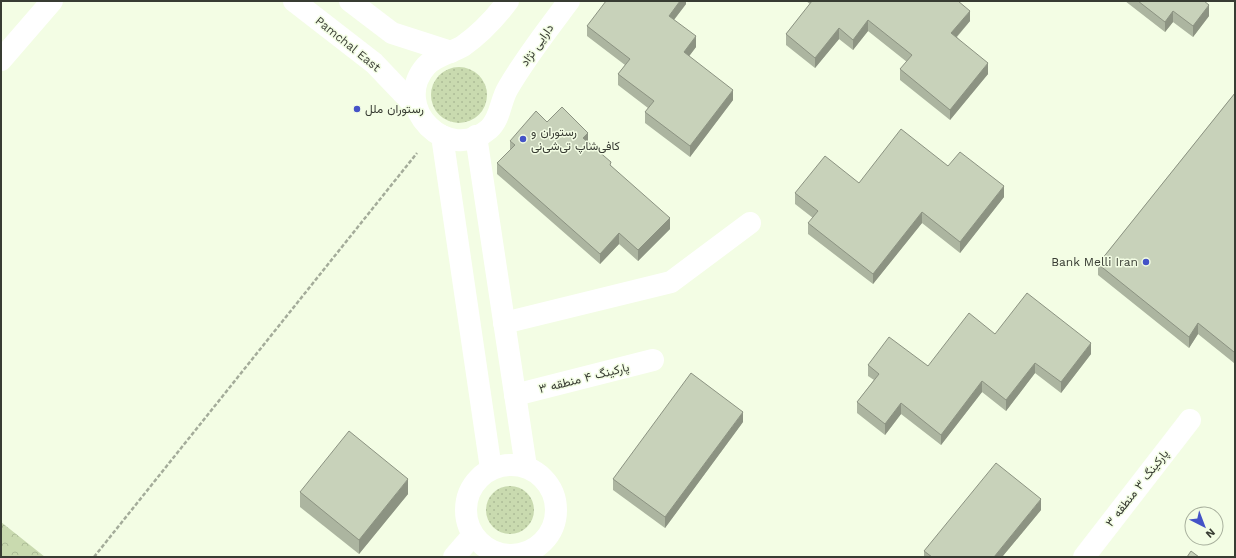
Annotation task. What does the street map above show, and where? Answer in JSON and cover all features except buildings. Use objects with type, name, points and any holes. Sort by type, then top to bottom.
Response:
[{"type":"street","points":[[1,60],[52,1]]},
{"type":"street","name":"Pamchal East","points":[[294,1],[374,62],[416,107],[423,121],[438,134]]},
{"type":"street","points":[[350,1],[392,33],[458,49]]},
{"type":"street","points":[[416,107],[415,93],[418,78],[426,66],[438,57],[458,49],[499,13],[508,1]]},
{"type":"street","name":"دارایی نژاد","points":[[476,136],[489,128],[498,117],[507,90],[533,49],[570,1]]},
{"type":"street","points":[[491,469],[438,134],[459,140],[476,136],[526,467]]},
{"type":"street","points":[[504,323],[671,282],[750,223]]},
{"type":"street","name":"پارکینگ ۴ منطقه ۳","points":[[515,395],[653,360]]},
{"type":"street","name":"پارکینگ ۳ منطقه ۳","points":[[1084,557],[1190,420]]},
{"type":"street","points":[[514,464],[526,467],[538,473],[548,484],[555,497],[556,511],[554,525],[541,552],[509,555],[495,553],[483,545],[473,535],[467,521],[466,506],[470,491],[479,478],[491,469],[514,464]]},
{"type":"street","points":[[454,557],[473,535]]},
{"type":"path","points":[[94,557],[438,134]]},
{"type":"green space","points":[[453,67],[465,67],[475,71],[483,79],[487,89],[487,101],[483,111],[475,119],[465,123],[453,123],[443,119],[435,111],[431,101],[431,89],[435,79],[443,71]]},
{"type":"green space","points":[[510,486],[519,488],[527,493],[532,501],[534,510],[532,519],[527,527],[519,532],[510,534],[501,532],[493,527],[488,519],[486,510],[488,501],[493,493],[501,488]]},
{"type":"green space","points":[[1,522],[45,557],[1,557]]},
{"type":"place","name":"رستوران ملل","points":[[357,109]]},
{"type":"place","name":"رستوران و کافی‌شاپ تی‌شی‌نی","points":[[523,139]]},
{"type":"place","name":"Bank Melli Iran","points":[[1146,262]]}]
